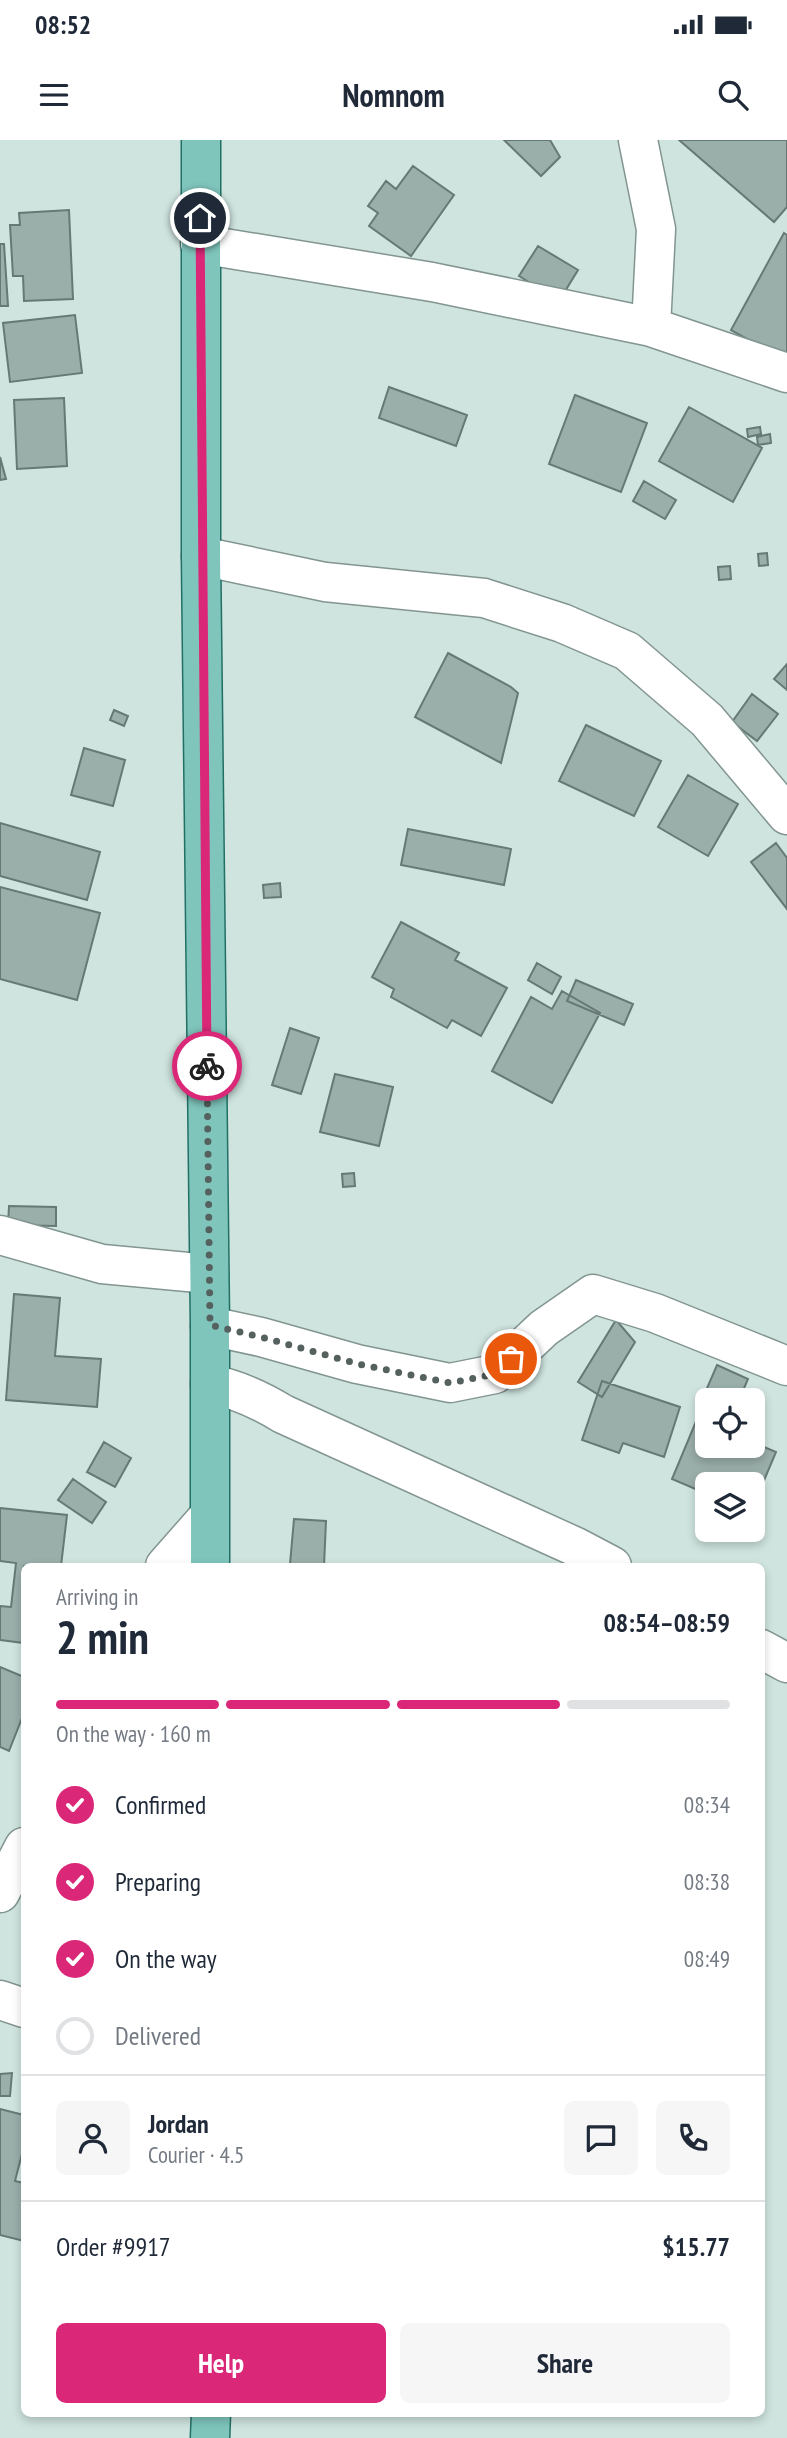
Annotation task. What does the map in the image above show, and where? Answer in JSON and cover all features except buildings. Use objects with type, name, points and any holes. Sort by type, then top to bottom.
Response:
[{"type":"main road","points":[[201,140],[201,556],[210,1325],[210,1563]]},
{"type":"main road","points":[[211,2417],[211,2438]]},
{"type":"street","points":[[638,140],[656,229],[651,327]]},
{"type":"street","points":[[200,244],[432,282],[651,327],[787,373]]},
{"type":"street","points":[[201,556],[325,582],[484,598],[562,623],[627,650],[707,720],[787,815]]},
{"type":"street","points":[[0,1235],[102,1264],[209,1274]]},
{"type":"street","points":[[210,1325],[358,1364],[450,1383],[495,1374],[544,1328],[593,1294],[655,1313],[787,1366]]},
{"type":"street","points":[[210,1384],[230,1388],[263,1401],[283,1414],[606,1563]]},
{"type":"street","points":[[168,1563],[209,1516]]},
{"type":"street","points":[[765,1651],[787,1663]]},
{"type":"street","points":[[0,1893],[21,1853]]},
{"type":"street","points":[[0,2000],[21,2007]]},
{"type":"way so far","points":[[207,1066],[210,1325],[358,1364],[450,1383],[495,1374],[511,1359]]},
{"type":"route","points":[[200,218],[207,1066]]}]
